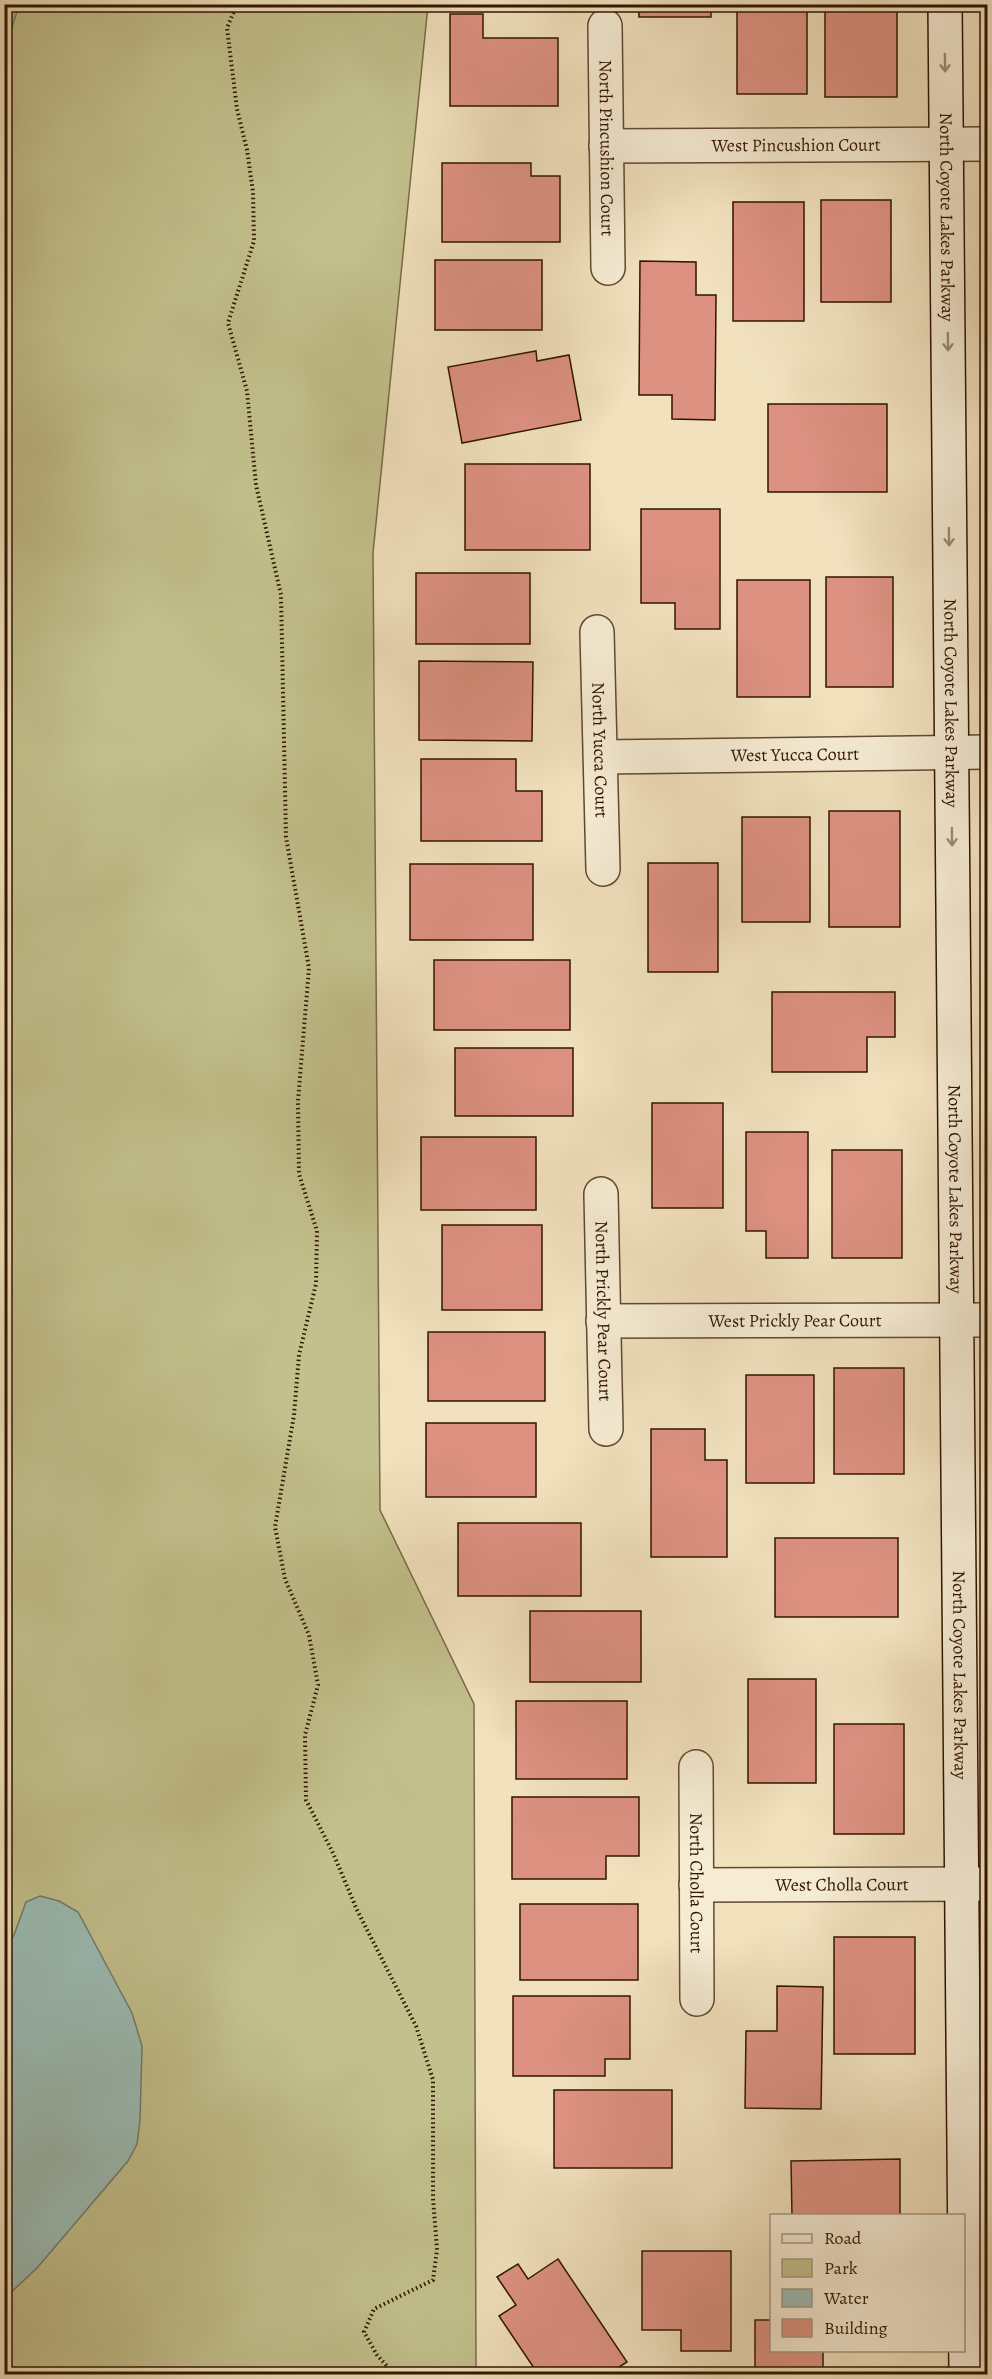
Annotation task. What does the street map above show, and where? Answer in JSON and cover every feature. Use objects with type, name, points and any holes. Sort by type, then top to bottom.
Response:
[{"type":"street","name":"North Coyote Lakes Parkway","points":[[945,4],[951,752],[972,1320],[974,1884],[966,2374]]},
{"type":"street","name":"North Pincushion Court","points":[[605,26],[608,268]]},
{"type":"street","name":"West Pincushion Court","points":[[606,146],[987,144]]},
{"type":"street","name":"North Yucca Court","points":[[597,632],[603,869]]},
{"type":"street","name":"West Yucca Court","points":[[600,758],[987,752]]},
{"type":"street","name":"North Prickly Pear Court","points":[[600,1194],[606,1429]]},
{"type":"street","name":"West Prickly Pear Court","points":[[603,1321],[972,1320]]},
{"type":"street","name":"North Cholla Court","points":[[696,1767],[697,1999]]},
{"type":"street","name":"West Cholla Court","points":[[696,1885],[974,1884]]},
{"type":"path","points":[[237,4],[227,28],[237,109],[247,150],[253,192],[254,241],[228,322],[247,391],[256,485],[281,595],[286,837],[309,968],[298,1101],[299,1174],[316,1231],[316,1284],[299,1355],[294,1415],[275,1527],[285,1579],[309,1635],[318,1685],[305,1735],[306,1800],[333,1853],[357,1910],[416,2026],[433,2080],[433,2198],[437,2250],[433,2280],[374,2309],[364,2332],[377,2355],[394,2374]]},
{"type":"green space","points":[[5,5],[428,5],[373,553],[380,1510],[474,1704],[476,2374],[5,2374]]},
{"type":"water","points":[[4,5],[19,5],[5,50]]},
{"type":"water","points":[[40,1896],[59,1901],[78,1912],[132,2013],[142,2046],[140,2120],[137,2144],[128,2161],[37,2268],[5,2298],[5,1950],[14,1935],[26,1902]]},
{"type":"building","points":[[639,4],[711,4],[711,17],[639,17]]},
{"type":"building","points":[[737,4],[807,4],[807,94],[737,94]]},
{"type":"building","points":[[825,4],[897,4],[897,97],[825,97]]},
{"type":"building","points":[[450,14],[483,14],[483,38],[558,38],[558,106],[450,106]]},
{"type":"building","points":[[442,163],[531,163],[531,176],[560,176],[560,242],[442,242]]},
{"type":"building","points":[[821,200],[891,200],[891,302],[821,302]]},
{"type":"building","points":[[733,202],[804,202],[804,321],[733,321]]},
{"type":"building","points":[[435,260],[542,260],[542,330],[435,330]]},
{"type":"building","points":[[640,261],[696,262],[696,295],[716,295],[715,420],[672,419],[672,395],[639,395]]},
{"type":"building","points":[[536,351],[537,361],[569,355],[581,420],[462,443],[448,367]]},
{"type":"building","points":[[768,404],[887,404],[887,492],[768,492]]},
{"type":"building","points":[[465,464],[590,464],[590,550],[465,550]]},
{"type":"building","points":[[641,509],[720,509],[720,629],[675,629],[675,603],[641,603]]},
{"type":"building","points":[[416,573],[530,573],[530,644],[416,644]]},
{"type":"building","points":[[826,577],[893,577],[893,687],[826,687]]},
{"type":"building","points":[[737,580],[810,580],[810,697],[737,697]]},
{"type":"building","points":[[419,661],[533,662],[532,741],[419,740]]},
{"type":"building","points":[[421,759],[516,759],[516,791],[542,791],[542,841],[421,841]]},
{"type":"building","points":[[829,811],[900,811],[900,927],[829,927]]},
{"type":"building","points":[[742,817],[810,817],[810,922],[742,922]]},
{"type":"building","points":[[648,863],[718,863],[718,972],[648,972]]},
{"type":"building","points":[[410,864],[533,864],[533,940],[410,940]]},
{"type":"building","points":[[434,960],[570,960],[570,1030],[434,1030]]},
{"type":"building","points":[[772,992],[895,992],[895,1037],[867,1037],[867,1072],[772,1072]]},
{"type":"building","points":[[455,1048],[573,1048],[573,1116],[455,1116]]},
{"type":"building","points":[[652,1103],[723,1103],[723,1208],[652,1208]]},
{"type":"building","points":[[746,1132],[808,1132],[808,1258],[766,1258],[766,1231],[746,1231]]},
{"type":"building","points":[[421,1137],[536,1137],[536,1210],[421,1210]]},
{"type":"building","points":[[832,1150],[902,1150],[902,1258],[832,1258]]},
{"type":"building","points":[[442,1225],[542,1225],[542,1310],[442,1310]]},
{"type":"building","points":[[428,1332],[545,1332],[545,1401],[428,1401]]},
{"type":"building","points":[[834,1368],[904,1368],[904,1474],[834,1474]]},
{"type":"building","points":[[746,1375],[814,1375],[814,1483],[746,1483]]},
{"type":"building","points":[[426,1423],[536,1423],[536,1497],[426,1497]]},
{"type":"building","points":[[651,1429],[705,1429],[705,1460],[727,1460],[727,1557],[651,1557]]},
{"type":"building","points":[[458,1523],[581,1523],[581,1596],[458,1596]]},
{"type":"building","points":[[775,1538],[898,1538],[898,1617],[775,1617]]},
{"type":"building","points":[[530,1611],[641,1611],[641,1682],[530,1682]]},
{"type":"building","points":[[748,1679],[816,1679],[816,1783],[748,1783]]},
{"type":"building","points":[[516,1701],[627,1701],[627,1779],[516,1779]]},
{"type":"building","points":[[834,1724],[904,1724],[904,1834],[834,1834]]},
{"type":"building","points":[[512,1797],[639,1797],[639,1856],[606,1856],[606,1879],[512,1879]]},
{"type":"building","points":[[520,1904],[638,1904],[638,1980],[520,1980]]},
{"type":"building","points":[[834,1937],[915,1937],[915,2054],[834,2054]]},
{"type":"building","points":[[777,1986],[823,1987],[821,2109],[745,2108],[746,2031],[777,2031]]},
{"type":"building","points":[[513,1996],[630,1996],[630,2059],[605,2059],[605,2076],[513,2076]]},
{"type":"building","points":[[554,2090],[672,2090],[672,2168],[554,2168]]},
{"type":"building","points":[[900,2159],[900,2214],[792,2214],[791,2161]]},
{"type":"building","points":[[642,2251],[731,2251],[731,2351],[681,2351],[681,2330],[642,2330]]},
{"type":"building","points":[[558,2259],[627,2362],[608,2374],[538,2374],[499,2316],[516,2305],[497,2277],[518,2264],[528,2279]]},
{"type":"building","points":[[755,2320],[770,2320],[770,2352],[823,2352],[823,2374],[755,2374]]}]
